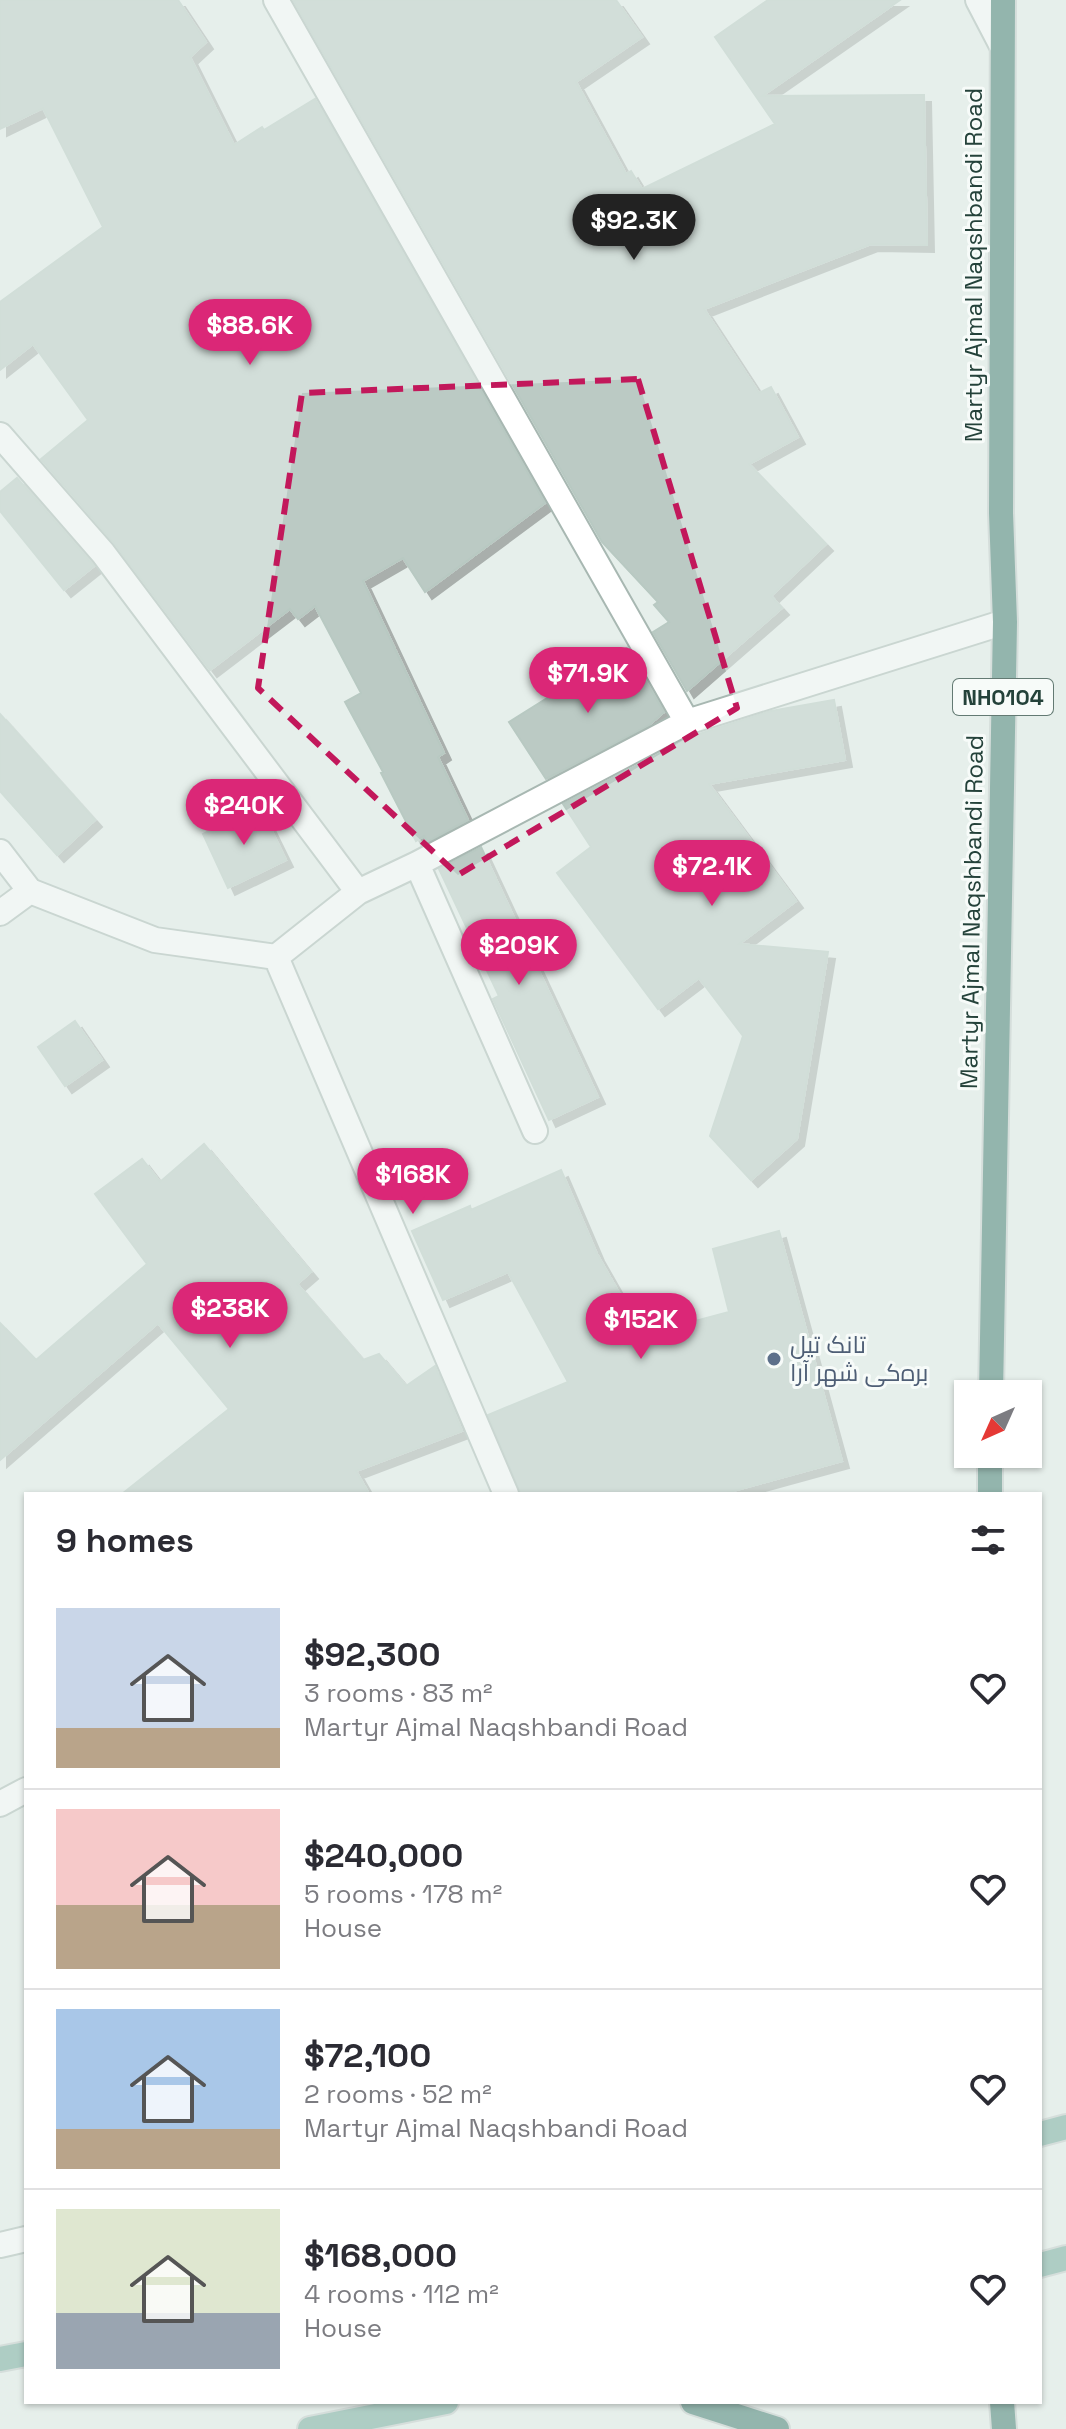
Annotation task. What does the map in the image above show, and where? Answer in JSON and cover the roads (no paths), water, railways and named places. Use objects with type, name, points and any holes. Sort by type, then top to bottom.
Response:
[{"type":"highway","name":"Martyr Ajmal Naqshbandi Road","points":[[991,1380],[1005,622],[1001,513],[1003,0]]},
{"type":"highway","points":[[990,1468],[990,1492]]},
{"type":"highway","points":[[699,2404],[777,2429]]},
{"type":"highway","points":[[1002,2404],[1004,2429]]},
{"type":"main road","points":[[1042,2133],[1066,2127]]},
{"type":"main road","points":[[1042,2264],[1066,2258]]},
{"type":"main road","points":[[0,2359],[24,2354]]},
{"type":"main road","points":[[310,2429],[436,2404]]},
{"type":"street","points":[[276,0],[687,722]]},
{"type":"street","points":[[978,0],[1002,46]]},
{"type":"street","points":[[0,435],[103,553],[358,892]]},
{"type":"street","points":[[0,852],[30,891],[155,940],[276,957],[358,892],[687,722],[1005,622]]},
{"type":"street","points":[[417,864],[535,1131]]},
{"type":"street","points":[[0,913],[30,891]]},
{"type":"street","points":[[276,957],[505,1492]]},
{"type":"street","points":[[0,1804],[24,1791]]},
{"type":"street","points":[[0,2245],[24,2239]]},
{"type":"place","name":"تانک تیل بره‌کی شهر آرا","points":[[774,1359]]}]
